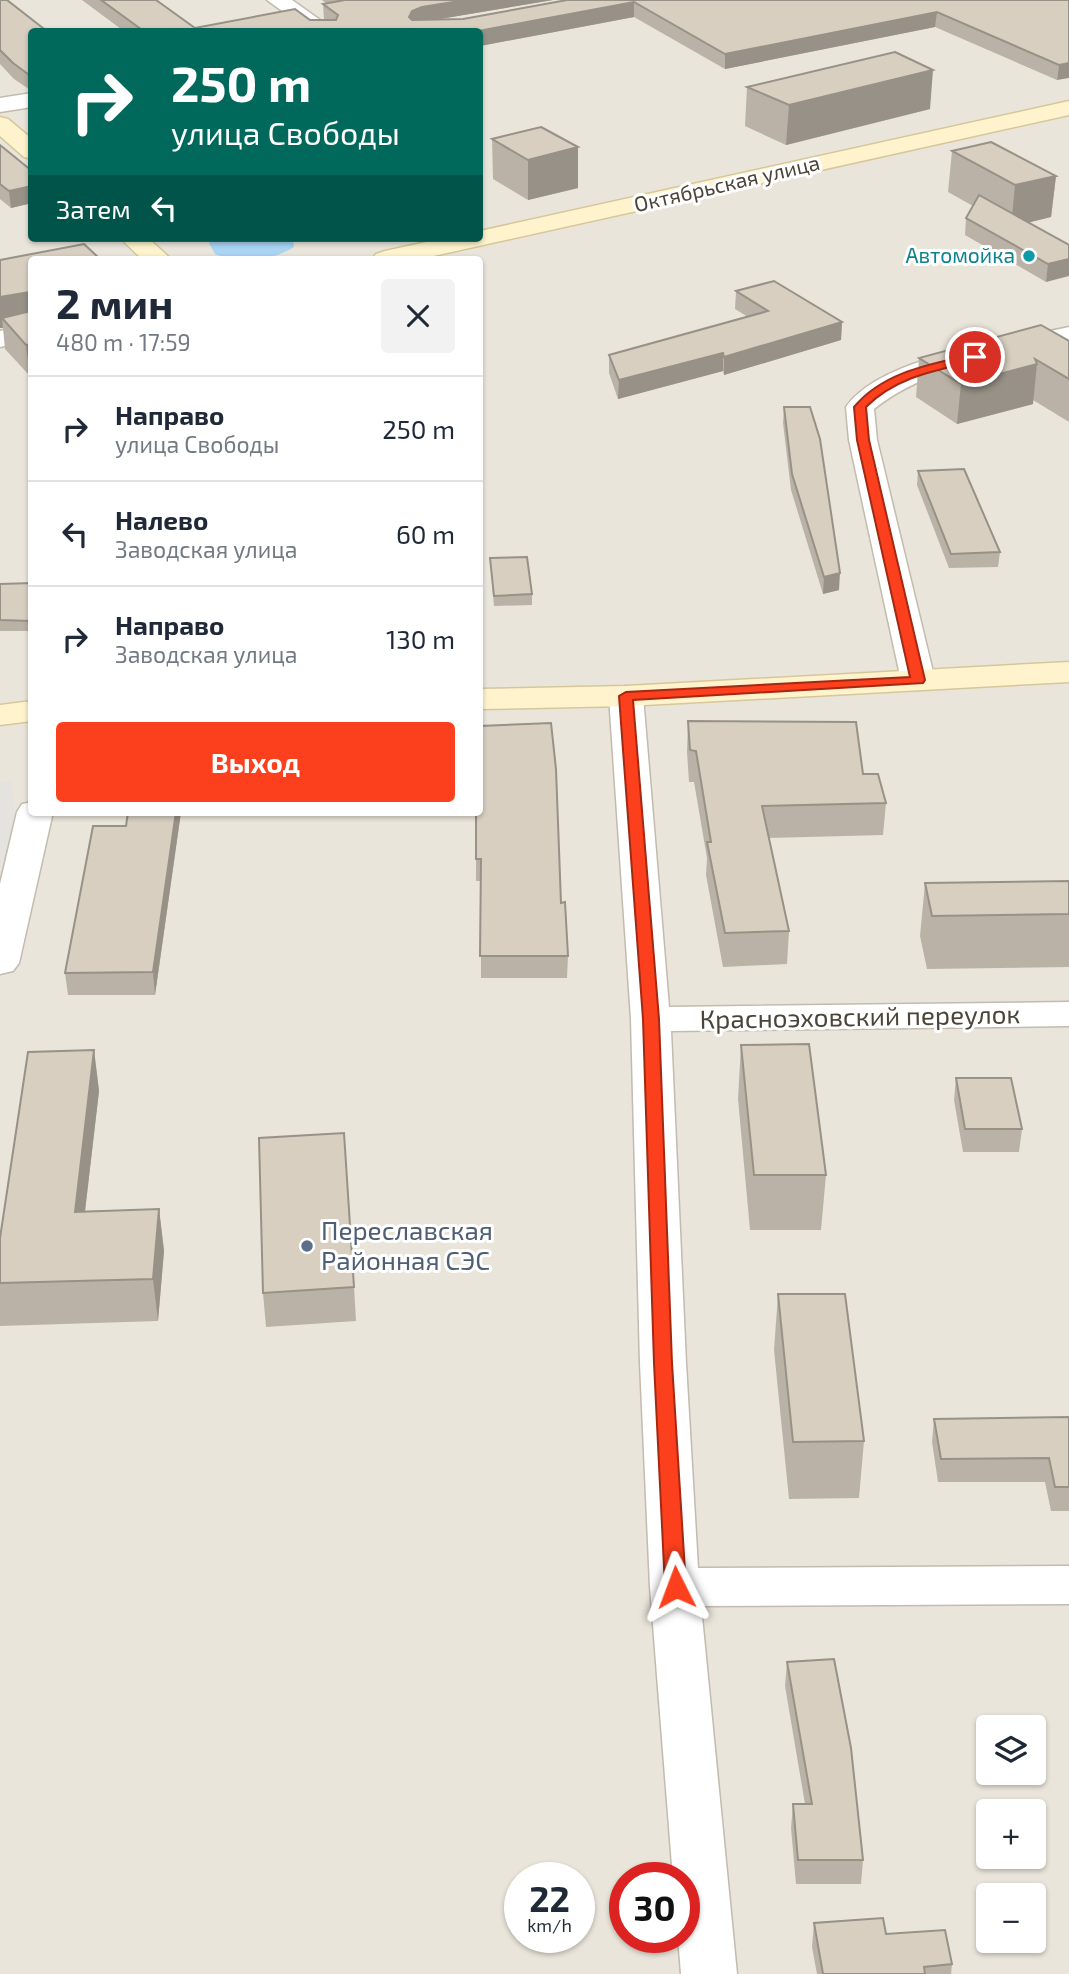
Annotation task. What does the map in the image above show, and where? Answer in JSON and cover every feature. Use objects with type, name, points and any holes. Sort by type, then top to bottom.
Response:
[{"type":"street","points":[[278,0],[320,28]]},
{"type":"street","points":[[0,105],[28,101]]},
{"type":"street","name":"Октябрьская улица","points":[[483,237],[1069,108]]},
{"type":"street","points":[[0,124],[28,148]]},
{"type":"street","points":[[138,242],[154,256]]},
{"type":"street","name":"Октябрьская улица","points":[[399,256],[462,242]]},
{"type":"street","points":[[0,339],[28,333]]},
{"type":"street","points":[[918,680],[863,440],[860,407],[875,392],[906,375],[1069,335]]},
{"type":"street","points":[[483,699],[626,696],[1069,672]]},
{"type":"street","points":[[626,696],[651,1019],[663,1363],[676,1587],[709,1974]]},
{"type":"street","points":[[0,715],[28,712]]},
{"type":"street","points":[[0,963],[34,816]]},
{"type":"street","name":"Красноэховский переулок","points":[[651,1019],[1069,1014]]},
{"type":"street","points":[[676,1587],[1069,1586]]},
{"type":"shaded area","points":[[0,0],[1069,0],[1069,667],[626,694],[483,697],[483,256],[28,256],[28,709],[0,714]]},
{"type":"shaded area","points":[[1069,676],[1069,1974],[0,1974],[0,716],[28,712],[28,816],[483,816],[483,701],[628,698]]},
{"type":"shaded area","points":[[12,781],[19,861],[0,863],[0,782]]},
{"type":"water","points":[[293,242],[294,247],[275,256],[222,256],[215,254],[209,243]]},
{"type":"building","points":[[0,0],[7,0],[43,28],[28,28],[28,74],[0,50]]},
{"type":"building","points":[[101,0],[156,0],[195,28],[140,28]]},
{"type":"building","points":[[345,0],[466,0],[422,7],[412,11],[409,17],[412,20],[463,19],[567,0],[1069,0],[1069,63],[1059,65],[937,12],[725,54],[634,2],[483,30],[483,28],[195,28],[295,9],[310,20],[336,20],[338,15],[323,4]]},
{"type":"building","points":[[895,52],[933,70],[789,105],[747,87]]},
{"type":"building","points":[[541,127],[578,147],[528,160],[492,139]]},
{"type":"building","points":[[991,142],[1056,176],[1015,185],[952,151]]},
{"type":"building","points":[[0,145],[28,168],[28,187],[9,191],[0,184]]},
{"type":"building","points":[[979,195],[1069,245],[1069,259],[1048,264],[966,218]]},
{"type":"building","points":[[84,244],[97,256],[28,256],[28,292],[0,297],[0,260]]},
{"type":"building","points":[[774,281],[842,322],[724,357],[723,353],[619,380],[609,355],[768,311],[736,291]]},
{"type":"building","points":[[28,312],[28,345],[26,345],[2,318]]},
{"type":"building","points":[[1041,325],[1069,341],[1069,379],[1035,359],[1037,364],[961,384],[919,358]]},
{"type":"building","points":[[784,407],[810,407],[820,439],[840,573],[824,577],[792,474]]},
{"type":"building","points":[[964,469],[1000,552],[951,554],[918,471]]},
{"type":"building","points":[[527,557],[532,594],[494,596],[490,558]]},
{"type":"building","points":[[28,583],[28,621],[0,620],[0,584]]},
{"type":"building","points":[[688,721],[856,722],[863,774],[878,774],[886,803],[762,806],[789,931],[725,933],[707,842],[711,842],[696,751],[690,750]]},
{"type":"building","points":[[551,723],[556,769],[561,903],[565,902],[568,956],[480,956],[481,859],[476,859],[476,816],[483,816],[483,726]]},
{"type":"building","points":[[127,816],[175,816],[153,972],[65,973],[93,826],[126,826]]},
{"type":"building","points":[[1069,881],[1069,914],[932,916],[925,883]]},
{"type":"building","points":[[809,1044],[826,1175],[754,1175],[741,1045]]},
{"type":"building","points":[[94,1050],[75,1212],[159,1209],[153,1279],[0,1283],[0,1238],[28,1052]]},
{"type":"building","points":[[956,1078],[1011,1078],[1022,1129],[965,1129]]},
{"type":"building","name":"Переславская Районная СЭС","points":[[344,1133],[354,1287],[263,1293],[259,1138]]},
{"type":"building","points":[[778,1294],[845,1294],[864,1441],[793,1442]]},
{"type":"building","points":[[1069,1417],[1069,1487],[1055,1487],[1049,1458],[941,1459],[934,1419]]},
{"type":"building","points":[[834,1659],[851,1748],[863,1860],[798,1860],[793,1804],[812,1804],[787,1662]]},
{"type":"building","points":[[883,1918],[886,1934],[945,1930],[952,1964],[924,1967],[925,1974],[823,1974],[814,1923]]},
{"type":"place","name":"Автомойка","points":[[1029,256]]},
{"type":"place","name":"Переславская Районная СЭС","points":[[307,1246]]},
{"type":"route","points":[[676,1587],[663,1363],[651,1019],[626,696],[918,680],[863,440],[860,407],[875,392],[906,375],[975,357]]}]
